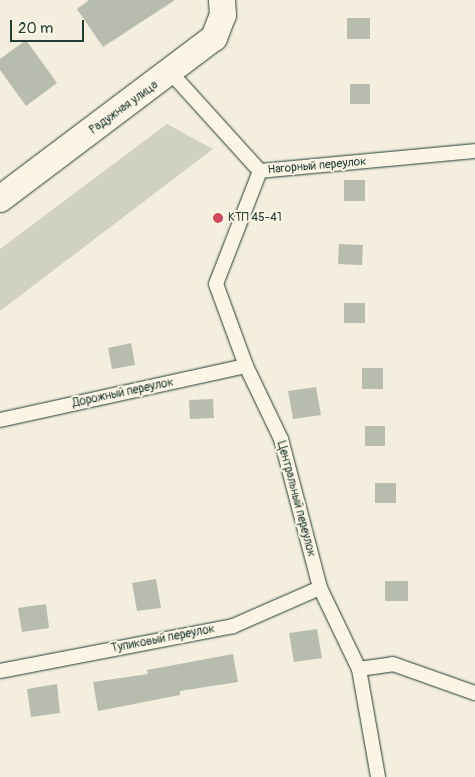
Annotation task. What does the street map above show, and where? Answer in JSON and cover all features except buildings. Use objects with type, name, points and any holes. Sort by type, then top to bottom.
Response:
[{"type":"street","name":"Радужная улица","points":[[0,199],[214,38],[223,15],[222,0]]},
{"type":"lane","name":"Нагорный переулок","points":[[171,72],[260,171],[475,151]]},
{"type":"lane","name":"Центральный переулок","points":[[260,171],[216,284],[246,366],[281,439],[320,588],[359,668],[378,777]]},
{"type":"lane","name":"Дорожный переулок","points":[[0,420],[246,366]]},
{"type":"lane","name":"Тупиковый переулок","points":[[0,671],[233,626],[320,588]]},
{"type":"lane","points":[[359,668],[393,664],[475,693]]},
{"type":"shaded area","points":[[167,124],[213,149],[0,311],[0,249]]},
{"type":"place","name":"КТП 45-41","points":[[218,218]]}]
